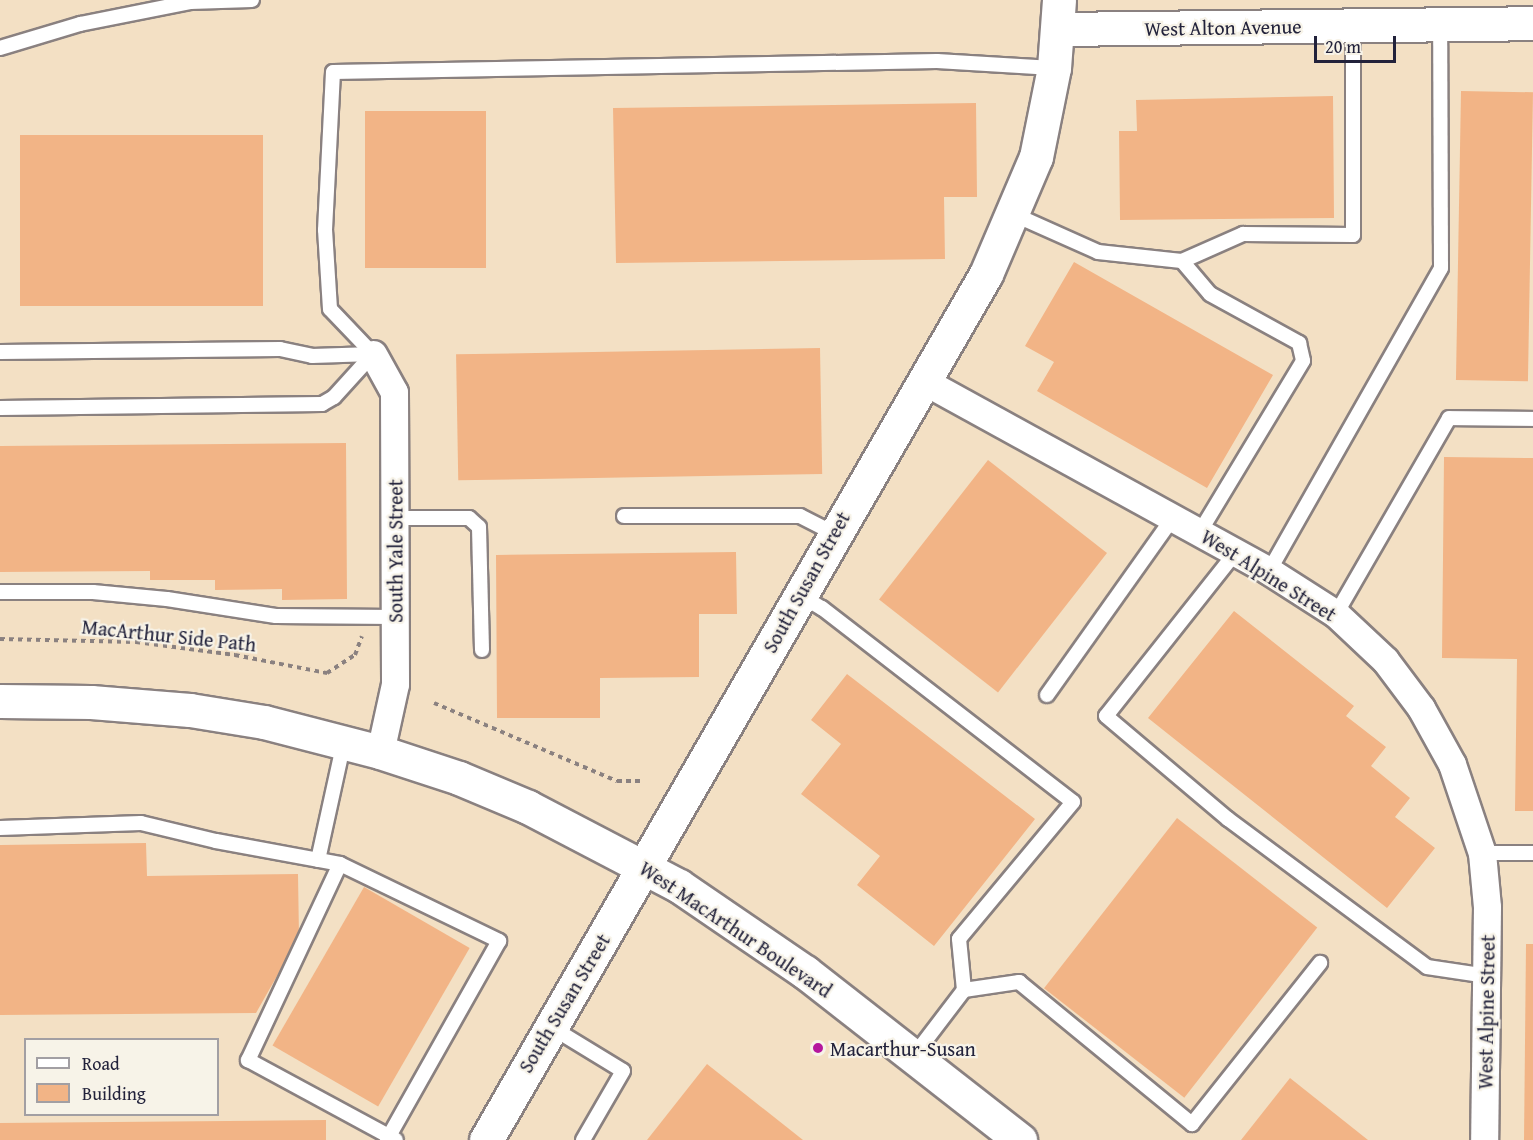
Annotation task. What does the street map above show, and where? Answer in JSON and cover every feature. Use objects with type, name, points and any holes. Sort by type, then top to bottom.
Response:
[{"type":"street","name":"West Alton Avenue","points":[[1058,15],[1353,26],[1533,23]]},
{"type":"street","name":"South Susan Street","points":[[486,1140],[549,1026],[646,867],[834,533],[986,274],[1036,157],[1054,68],[1058,15]]},
{"type":"street","name":"South Yale Street","points":[[373,354],[394,392],[395,684],[380,752]]},
{"type":"street","name":"West Alpine Street","points":[[922,380],[1236,552],[1336,614],[1385,660],[1422,708],[1452,764],[1482,854],[1488,907],[1484,1140]]},
{"type":"street","name":"West MacArthur Boulevard","points":[[0,701],[92,702],[190,710],[264,722],[380,752],[459,778],[528,807],[646,867],[805,972],[1020,1140]]},
{"type":"lane","points":[[0,48],[80,24],[190,2],[252,0]]},
{"type":"lane","points":[[1269,571],[1442,268],[1440,25]]},
{"type":"lane","points":[[1013,214],[1098,252],[1182,261],[1244,234],[1353,235],[1353,26]]},
{"type":"lane","points":[[373,354],[330,309],[325,230],[333,72],[937,60],[1054,68]]},
{"type":"lane","points":[[1182,261],[1210,294],[1299,343],[1303,361],[1200,532]]},
{"type":"lane","points":[[0,352],[280,349],[312,356],[373,354]]},
{"type":"lane","points":[[0,408],[322,404],[334,397],[373,354]]},
{"type":"lane","points":[[1336,614],[1449,418],[1533,418]]},
{"type":"lane","points":[[624,516],[800,516],[834,533]]},
{"type":"lane","points":[[395,518],[469,518],[479,527],[482,651]]},
{"type":"lane","points":[[1047,695],[1173,518]]},
{"type":"lane","points":[[1236,552],[1106,716],[1228,819],[1427,967],[1487,976]]},
{"type":"lane","points":[[0,592],[93,592],[167,599],[276,616],[395,617]]},
{"type":"lane","points":[[800,595],[822,608],[1073,802],[959,939],[964,990],[913,1057]]},
{"type":"lane","points":[[318,860],[344,742]]},
{"type":"lane","points":[[0,828],[141,823],[340,864],[499,941],[390,1139],[248,1060],[340,864]]},
{"type":"lane","points":[[1482,854],[1533,853]]},
{"type":"lane","points":[[964,990],[1019,981],[1192,1124],[1320,963]]},
{"type":"lane","points":[[549,1026],[622,1071],[583,1140]]},
{"type":"path","name":"MacArthur Side Path","points":[[0,639],[136,642],[333,672],[355,655],[362,640],[362,617]]},
{"type":"path","points":[[434,703],[617,781],[643,781]]},
{"type":"building","points":[[1461,91],[1533,92],[1528,381],[1456,380]]},
{"type":"building","points":[[1333,96],[1334,218],[1120,220],[1119,131],[1137,131],[1136,100]]},
{"type":"building","points":[[976,103],[977,197],[944,197],[945,259],[616,263],[613,108]]},
{"type":"building","points":[[365,111],[486,111],[486,268],[365,268]]},
{"type":"building","points":[[20,135],[263,135],[263,306],[20,306]]},
{"type":"building","points":[[1074,262],[1273,375],[1207,488],[1037,391],[1054,362],[1025,346]]},
{"type":"building","points":[[820,348],[822,474],[458,480],[456,354]]},
{"type":"building","points":[[346,443],[347,599],[282,600],[282,589],[215,590],[215,580],[150,580],[150,571],[0,572],[0,446]]},
{"type":"building","points":[[1444,457],[1533,458],[1533,811],[1515,811],[1517,659],[1442,658]]},
{"type":"building","points":[[988,460],[1107,553],[998,692],[879,599]]},
{"type":"building","points":[[736,552],[737,614],[699,614],[699,677],[600,678],[600,718],[497,718],[496,555]]},
{"type":"building","points":[[1234,611],[1354,706],[1346,716],[1386,747],[1371,766],[1410,798],[1395,817],[1435,848],[1387,908],[1148,718]]},
{"type":"building","points":[[847,674],[1035,819],[934,946],[857,885],[880,856],[801,794],[841,744],[811,720]]},
{"type":"building","points":[[1177,818],[1317,928],[1184,1098],[1044,988]]},
{"type":"building","points":[[146,843],[147,876],[298,874],[299,937],[256,1013],[0,1015],[0,845]]},
{"type":"building","points":[[364,887],[470,948],[378,1106],[273,1045]]},
{"type":"building","points":[[1526,944],[1533,944],[1533,1140],[1524,1140]]},
{"type":"building","points":[[707,1064],[803,1140],[647,1140]]},
{"type":"building","points":[[1290,1078],[1368,1140],[1241,1140]]},
{"type":"building","points":[[326,1120],[326,1140],[0,1140],[0,1123]]},
{"type":"place","name":"Macarthur-Susan","points":[[818,1048]]}]
